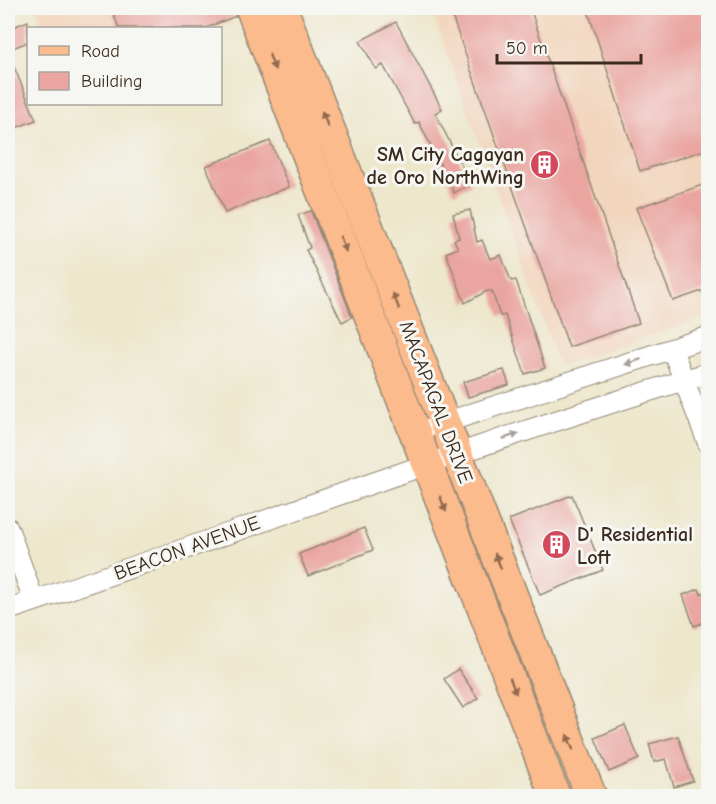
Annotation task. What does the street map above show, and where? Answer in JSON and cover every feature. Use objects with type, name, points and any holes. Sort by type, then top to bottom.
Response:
[{"type":"main road","name":"MACAPAGAL DRIVE","points":[[251,8],[555,796]]},
{"type":"main road","name":"MACAPAGAL DRIVE","points":[[282,8],[591,796]]},
{"type":"street","points":[[415,432],[708,337]]},
{"type":"street","points":[[672,349],[708,443]]},
{"type":"street","name":"BEACON AVENUE","points":[[8,610],[427,463],[708,373]]},
{"type":"street","points":[[8,528],[34,601]]},
{"type":"shaded area","points":[[36,8],[226,8],[232,24],[222,27],[44,27]]},
{"type":"shaded area","points":[[431,8],[708,8],[708,317],[559,366]]},
{"type":"building","points":[[111,8],[234,8],[236,16],[208,27],[119,27]]},
{"type":"building","name":"SM City Cagayan de Oro NorthWing","points":[[449,8],[530,8],[639,323],[569,347]]},
{"type":"building","points":[[587,8],[708,8],[708,149],[640,171]]},
{"type":"building","points":[[28,21],[27,42],[8,50],[8,29]]},
{"type":"building","points":[[396,22],[442,109],[435,113],[471,184],[454,193],[419,122],[415,124],[383,65],[376,69],[360,41]]},
{"type":"building","points":[[8,52],[27,98],[27,105],[30,105],[36,120],[8,131]]},
{"type":"building","points":[[270,141],[289,187],[225,213],[206,166]]},
{"type":"building","points":[[708,183],[708,289],[673,301],[636,208]]},
{"type":"building","points":[[470,210],[477,242],[482,240],[490,259],[501,255],[511,281],[516,280],[545,368],[525,374],[505,315],[500,316],[492,291],[487,291],[465,303],[446,253],[458,248],[454,240],[459,238],[453,214]]},
{"type":"building","points":[[311,211],[352,317],[342,322],[306,250],[310,248],[298,215]]},
{"type":"building","points":[[504,370],[509,385],[468,397],[463,382]]},
{"type":"building","name":"D' Residential Loft","points":[[572,495],[603,570],[540,595],[509,520]]},
{"type":"building","points":[[364,528],[373,550],[308,576],[299,554]]},
{"type":"building","points":[[699,589],[701,594],[708,591],[708,621],[694,626],[683,595]]},
{"type":"building","points":[[458,669],[478,698],[463,708],[444,679]]},
{"type":"building","points":[[625,725],[639,759],[609,772],[595,738]]},
{"type":"building","points":[[678,736],[693,781],[674,787],[666,759],[654,762],[649,744]]},
{"type":"place","name":"SM City Cagayan de Oro NorthWing","points":[[545,165]]},
{"type":"place","name":"D' Residential Loft","points":[[556,545]]}]
